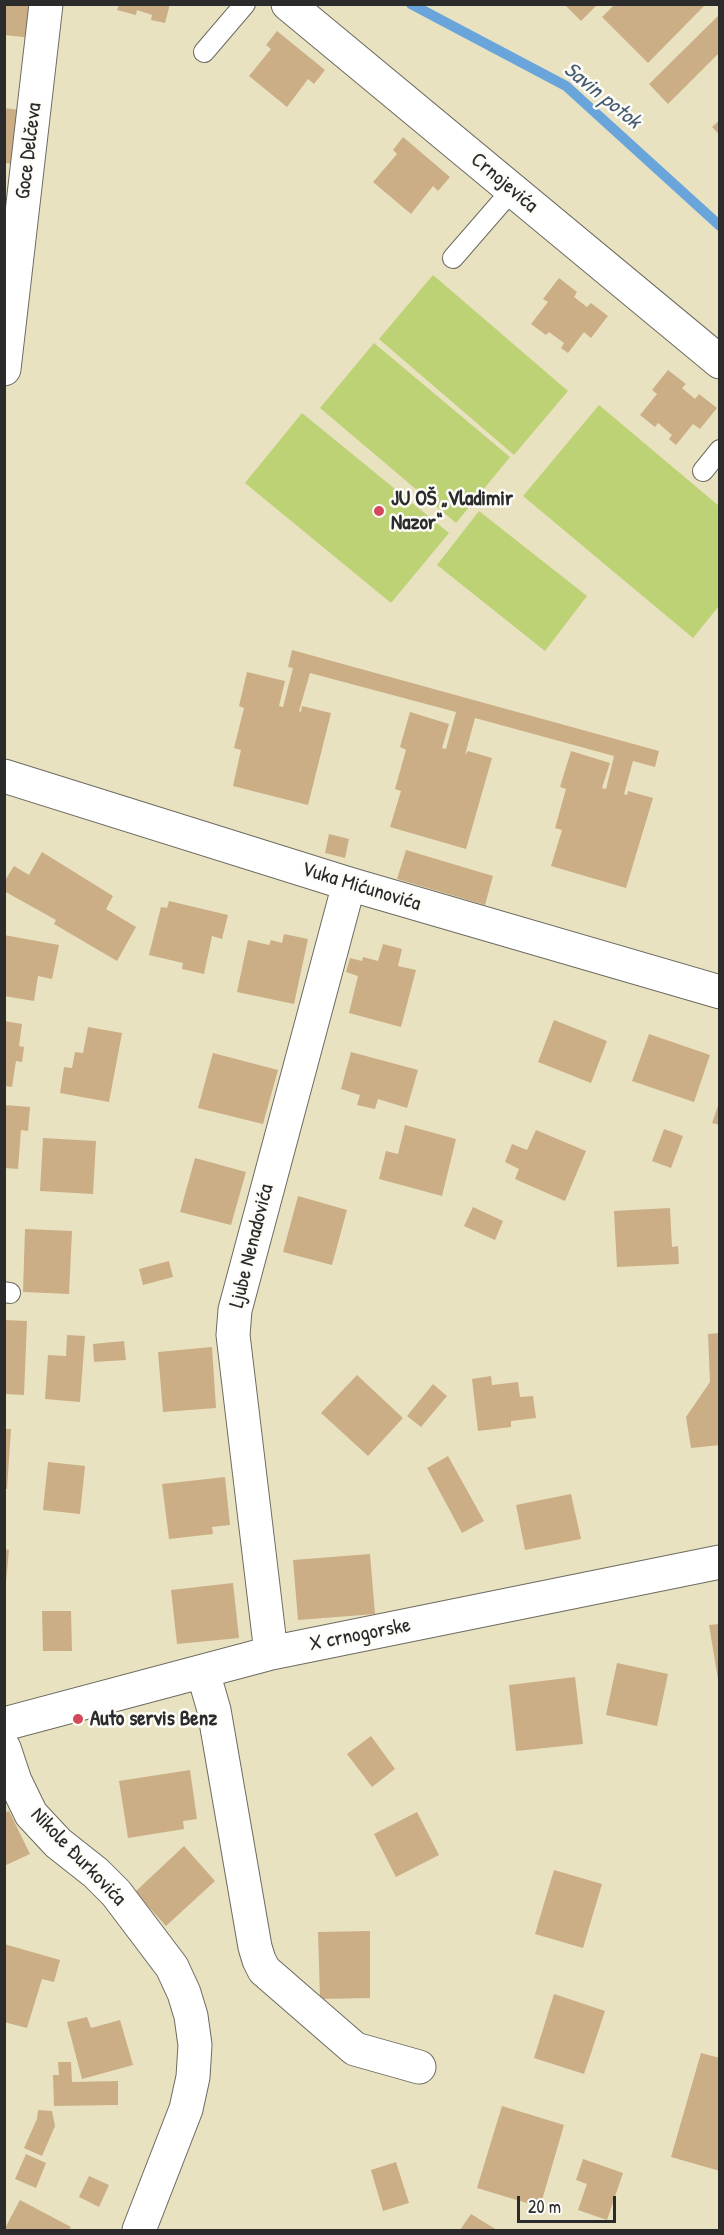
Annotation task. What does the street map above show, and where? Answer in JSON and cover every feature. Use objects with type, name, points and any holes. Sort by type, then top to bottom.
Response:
[{"type":"street","name":"Goce Delčeva","points":[[4,369],[46,4]]},
{"type":"street","name":"Crnojevića","points":[[288,4],[720,362]]},
{"type":"street","name":"Vuka Mićunovića","points":[[4,776],[349,884],[720,992]]},
{"type":"street","name":"Ljube Nenadovića","points":[[271,1653],[233,1335],[235,1310],[349,884]]},
{"type":"street","name":"X crnogorske","points":[[4,1724],[271,1653],[720,1562]]},
{"type":"street","points":[[203,1672],[214,1710],[255,1947],[264,1970],[355,2049],[419,2067]]},
{"type":"street","name":"Nikole Đurkovića","points":[[4,1748],[15,1781],[31,1814],[58,1843],[96,1873],[116,1893],[172,1967],[191,2016],[195,2056],[186,2109],[139,2230]]},
{"type":"lane","points":[[204,52],[245,4]]},
{"type":"lane","points":[[453,258],[512,190]]},
{"type":"lane","points":[[703,471],[720,450]]},
{"type":"green space","points":[[433,275],[568,391],[514,455],[379,339]]},
{"type":"green space","points":[[374,343],[510,457],[456,523],[320,408]]},
{"type":"green space","points":[[599,405],[719,506],[719,606],[693,638],[523,496]]},
{"type":"green space","points":[[302,413],[449,533],[391,603],[245,483]]},
{"type":"green space","points":[[479,511],[587,596],[545,651],[437,565]]},
{"type":"building","points":[[4,4],[37,6],[33,38],[4,35]]},
{"type":"building","points":[[119,4],[170,4],[165,23],[151,20],[152,15],[137,10],[136,15],[117,10]]},
{"type":"building","points":[[564,4],[598,4],[581,21]]},
{"type":"building","points":[[615,4],[706,4],[648,63],[602,17]]},
{"type":"building","points":[[720,14],[720,52],[668,104],[649,84]]},
{"type":"building","points":[[277,31],[325,70],[314,84],[308,79],[287,107],[249,76],[271,49],[266,45]]},
{"type":"building","points":[[4,108],[20,110],[14,164],[4,163]]},
{"type":"building","points":[[720,120],[720,135],[712,127]]},
{"type":"building","points":[[403,137],[450,177],[438,191],[433,186],[411,214],[373,182],[397,154],[393,150]]},
{"type":"building","points":[[559,278],[577,292],[574,297],[587,307],[591,303],[608,316],[591,338],[584,332],[568,353],[561,348],[564,343],[549,332],[546,335],[531,324],[548,302],[543,299]]},
{"type":"building","points":[[668,370],[686,384],[682,388],[695,399],[699,394],[717,408],[700,429],[693,424],[676,445],[669,439],[672,435],[658,423],[655,427],[640,415],[657,394],[652,390]]},
{"type":"building","points":[[292,650],[659,751],[655,767],[633,761],[624,794],[627,795],[628,791],[653,798],[626,888],[551,866],[562,830],[555,828],[566,789],[560,787],[571,751],[610,763],[602,788],[606,789],[614,756],[475,718],[465,755],[468,751],[492,758],[466,849],[390,827],[401,791],[395,789],[406,750],[400,747],[410,712],[449,724],[442,748],[446,749],[456,712],[310,673],[299,711],[301,712],[302,706],[331,713],[308,805],[233,786],[241,750],[234,748],[244,708],[239,706],[247,672],[285,681],[279,706],[283,707],[293,668],[288,667]]},
{"type":"building","points":[[329,834],[349,839],[345,858],[325,853]]},
{"type":"building","points":[[406,850],[493,876],[485,905],[397,879]]},
{"type":"building","points":[[42,852],[113,896],[106,909],[136,927],[117,961],[54,924],[56,920],[4,891],[4,882],[14,866],[29,875]]},
{"type":"building","points":[[169,901],[228,915],[222,939],[212,936],[204,974],[182,969],[183,963],[149,955],[161,907],[167,908]]},
{"type":"building","points":[[284,934],[308,939],[294,1004],[237,992],[248,940],[269,945],[271,940],[282,943]]},
{"type":"building","points":[[4,935],[59,945],[52,979],[38,976],[34,1001],[4,996]]},
{"type":"building","points":[[383,944],[402,949],[398,966],[416,970],[401,1027],[349,1013],[358,976],[346,972],[350,958],[362,961],[363,957],[378,961]]},
{"type":"building","points":[[554,1020],[607,1041],[591,1083],[538,1062]]},
{"type":"building","points":[[4,1021],[22,1024],[19,1046],[24,1047],[22,1062],[16,1061],[12,1087],[4,1086]]},
{"type":"building","points":[[88,1027],[122,1033],[109,1102],[60,1093],[64,1067],[72,1068],[75,1052],[83,1053]]},
{"type":"building","points":[[649,1034],[710,1055],[694,1102],[632,1081]]},
{"type":"building","points":[[351,1052],[418,1070],[407,1108],[378,1099],[375,1109],[357,1105],[360,1095],[341,1089]]},
{"type":"building","points":[[213,1053],[278,1070],[263,1124],[198,1108]]},
{"type":"building","points":[[720,1100],[720,1125],[712,1123]]},
{"type":"building","points":[[4,1105],[30,1107],[28,1131],[21,1130],[18,1169],[4,1168]]},
{"type":"building","points":[[405,1125],[456,1139],[442,1196],[379,1179],[386,1151],[398,1154]]},
{"type":"building","points":[[664,1129],[683,1136],[671,1168],[652,1161]]},
{"type":"building","points":[[536,1130],[586,1151],[565,1201],[515,1179],[519,1169],[505,1162],[512,1144],[527,1150]]},
{"type":"building","points":[[43,1138],[96,1141],[93,1194],[40,1191]]},
{"type":"building","points":[[195,1158],[246,1172],[231,1225],[180,1212]]},
{"type":"building","points":[[298,1196],[347,1210],[332,1265],[283,1252]]},
{"type":"building","points":[[473,1207],[503,1221],[495,1240],[464,1226]]},
{"type":"building","points":[[670,1208],[672,1247],[678,1246],[679,1264],[617,1267],[614,1211]]},
{"type":"building","points":[[25,1229],[72,1231],[69,1294],[23,1292]]},
{"type":"building","points":[[169,1261],[173,1277],[143,1285],[139,1269]]},
{"type":"building","points":[[4,1320],[27,1321],[24,1395],[4,1394]]},
{"type":"building","points":[[720,1333],[720,1445],[691,1448],[686,1417],[710,1382],[708,1334]]},
{"type":"building","points":[[67,1335],[85,1336],[80,1402],[45,1399],[48,1355],[66,1356]]},
{"type":"building","points":[[124,1341],[126,1360],[94,1362],[93,1344]]},
{"type":"building","points":[[212,1347],[216,1408],[163,1412],[158,1352]]},
{"type":"building","points":[[357,1375],[403,1418],[368,1456],[321,1413]]},
{"type":"building","points":[[491,1376],[492,1385],[518,1382],[520,1397],[533,1396],[536,1418],[511,1421],[511,1427],[478,1431],[472,1379]]},
{"type":"building","points":[[433,1384],[447,1396],[421,1427],[407,1416]]},
{"type":"building","points":[[4,1429],[11,1429],[7,1489],[4,1489]]},
{"type":"building","points":[[448,1456],[484,1521],[462,1533],[427,1468]]},
{"type":"building","points":[[48,1462],[85,1466],[80,1514],[43,1510]]},
{"type":"building","points":[[225,1477],[230,1525],[212,1527],[213,1534],[169,1539],[162,1484]]},
{"type":"building","points":[[571,1494],[581,1539],[525,1550],[516,1505]]},
{"type":"building","points":[[4,1549],[9,1550],[6,1582],[4,1582]]},
{"type":"building","points":[[370,1554],[375,1614],[298,1620],[293,1560]]},
{"type":"building","points":[[233,1583],[239,1638],[177,1644],[171,1590]]},
{"type":"building","points":[[42,1611],[71,1611],[72,1651],[43,1651]]},
{"type":"building","points":[[720,1624],[720,1679],[718,1679],[709,1625]]},
{"type":"building","points":[[617,1663],[668,1674],[657,1726],[606,1715]]},
{"type":"building","points":[[575,1677],[583,1744],[516,1751],[509,1685]]},
{"type":"building","points":[[371,1736],[395,1769],[372,1787],[347,1754]]},
{"type":"building","points":[[190,1770],[197,1819],[183,1821],[184,1829],[128,1838],[119,1781]]},
{"type":"building","points":[[9,1811],[30,1854],[4,1866],[4,1813]]},
{"type":"building","points":[[417,1812],[439,1855],[396,1877],[374,1834]]},
{"type":"building","points":[[184,1846],[215,1881],[166,1926],[135,1892]]},
{"type":"building","points":[[554,1870],[602,1884],[583,1948],[535,1934]]},
{"type":"building","points":[[370,1931],[370,1998],[320,1999],[318,1932]]},
{"type":"building","points":[[4,1944],[60,1960],[54,1982],[42,1979],[27,2028],[4,2022]]},
{"type":"building","points":[[554,1994],[605,2011],[584,2074],[534,2058]]},
{"type":"building","points":[[87,2017],[91,2028],[120,2020],[133,2065],[82,2079],[67,2022]]},
{"type":"building","points":[[701,2053],[720,2058],[720,2171],[671,2157]]},
{"type":"building","points":[[58,2062],[71,2062],[72,2082],[118,2081],[118,2105],[54,2106],[53,2075],[59,2075]]},
{"type":"building","points":[[502,2106],[564,2125],[540,2207],[477,2188]]},
{"type":"building","points":[[38,2110],[52,2111],[55,2126],[42,2156],[24,2148],[37,2119]]},
{"type":"building","points":[[26,2154],[46,2163],[36,2188],[15,2179]]},
{"type":"building","points":[[583,2159],[623,2173],[607,2220],[578,2210],[587,2184],[576,2180]]},
{"type":"building","points":[[396,2162],[409,2203],[383,2211],[371,2170]]},
{"type":"building","points":[[89,2176],[109,2185],[99,2207],[79,2197]]},
{"type":"building","points":[[20,2200],[71,2227],[69,2230],[4,2230]]},
{"type":"building","points":[[471,2214],[497,2230],[460,2230]]},
{"type":"waterway","name":"Savin potok","points":[[411,4],[566,86],[720,226]]},
{"type":"place","name":"JU OŠ „Vladimir Nazor“","points":[[379,511]]},
{"type":"place","name":"Auto servis Benz","points":[[78,1719]]}]
